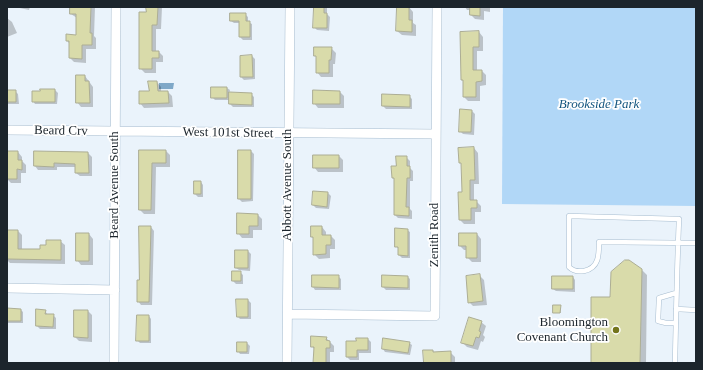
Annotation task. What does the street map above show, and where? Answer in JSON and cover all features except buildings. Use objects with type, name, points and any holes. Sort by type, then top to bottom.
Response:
[{"type":"street","name":"Beard Avenue South","points":[[114,363],[116,7]]},
{"type":"street","name":"Abbott Avenue South","points":[[287,363],[290,7]]},
{"type":"street","name":"Zenith Road","points":[[288,314],[435,316],[437,7]]},
{"type":"street","name":"Beard Crv","points":[[7,130],[116,132]]},
{"type":"street","name":"West 101st Street","points":[[116,132],[436,134]]},
{"type":"street","points":[[7,288],[115,290]]},
{"type":"lane","points":[[676,363],[676,293],[678,243],[679,219],[569,216],[569,267],[573,270],[580,271],[590,269],[596,264],[599,242],[678,243],[696,243]]},
{"type":"lane","points":[[676,293],[659,298],[658,321],[676,323]]},
{"type":"lane","points":[[676,309],[696,310]]},
{"type":"green space","name":"Brookside Park","points":[[503,7],[696,7],[696,206],[502,204]]},
{"type":"shaded area","points":[[159,83],[174,83],[173,89],[159,89]]},
{"type":"place","name":"Bloomington Covenant Church","points":[[616,330]]}]
